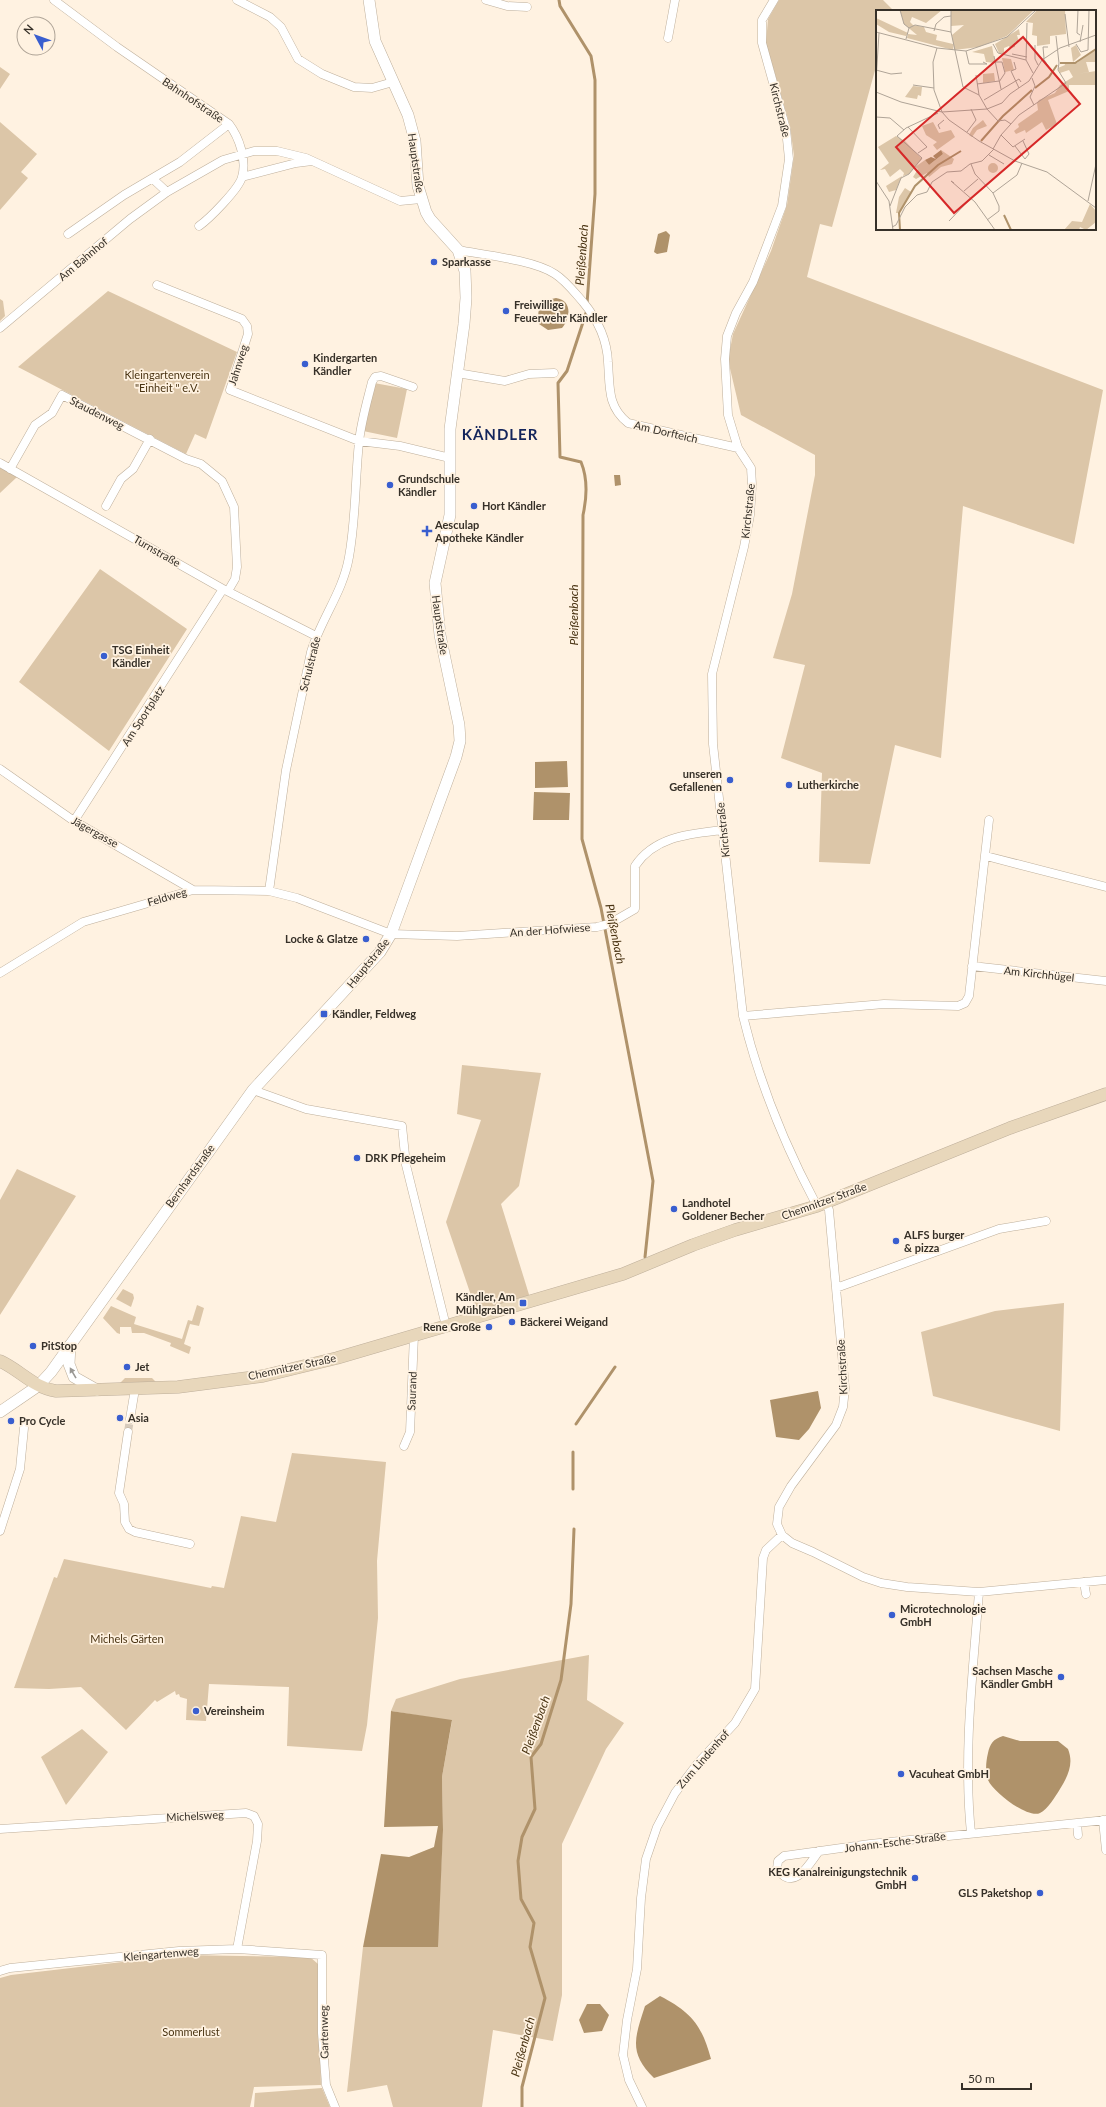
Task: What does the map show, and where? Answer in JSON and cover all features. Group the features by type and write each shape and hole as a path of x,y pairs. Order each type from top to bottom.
{"main road":[{"name":"Chemnitzer Straße","path":"38,1386 56,1391 178,1387 263,1376 337,1358 414,1334 623,1274 735,1230 821,1204 1010,1128 1106,1094"},
{"path":"0,1361 14,1368 38,1386"}],"street":[{"name":"Bahnhofstraße","path":"54,0 123,52 229,124 236,135 242,154"},
{"path":"238,0 270,17 281,27 298,59 322,74 354,87 372,88 393,82"},
{"name":"Hauptstraße","path":"253,1090 364,972 380,952 391,934 448,783 460,741 459,725 440,635 436,604 437,570 450,515 450,429 466,298 465,271 458,250 430,219 421,199 415,141 408,115 375,41 369,0"},
{"path":"486,0 507,6 527,7"},
{"path":"668,38 675,0"},
{"name":"Kirchstraße","path":"774,0 762,20 762,43 786,129 790,159 782,206 753,282 736,313 727,336 724,359 728,414 738,448 751,468 752,485 750,515 744,547 712,674 713,744 743,1016 748,1038 776,1117 794,1162 821,1204 829,1210 836,1288 844,1388 843,1408 836,1425 791,1486 779,1507 777,1524 782,1535"},
{"path":"68,234 124,195 180,162 229,124"},
{"path":"199,226 210,219 242,177 242,154 254,151 277,151 312,161 400,201 421,199"},
{"name":"Am Bahnhof","path":"0,328 130,219 167,192 223,160 242,154"},
{"path":"242,177 296,163 312,161"},
{"path":"153,179 167,192"},
{"name":"Am Dorfteich","path":"458,250 540,267 554,273 565,282 595,315 607,345 610,394 618,415 628,423 738,448"},
{"name":"Jahnweg","path":"157,285 242,319 247,326 248,334 230,390 359,440"},
{"path":"457,373 505,381 529,374 554,373"},
{"name":"Schulstraße","path":"269,891 286,770 310,652 316,636 338,594 349,558 354,518 359,440 372,382 375,377 381,376 413,387"},
{"name":"Staudenweg","path":"10,469 35,425 52,413 62,395 206,468"},
{"path":"106,506 121,479 133,469 150,439"},
{"path":"359,440 400,446 450,458"},
{"name":"Turnstraße","path":"0,463 226,590 316,636"},
{"name":"Am Sportplatz","path":"74,821 226,590 235,579 237,567 234,506 222,481 206,468"},
{"name":"Jägergasse","path":"0,769 74,821 193,890"},
{"path":"743,1016 884,1004 958,1006 965,1003 970,996 972,966 989,820"},
{"name":"An der Hofwiese","path":"391,934 457,936 597,927 609,924 635,909 635,866 644,854 670,838 723,830"},
{"path":"986,856 1106,887"},
{"name":"Feldweg","path":"0,973 83,922 193,890 269,891 297,898 391,934"},
{"name":"Am Kirchhügel","path":"972,966 1106,982"},
{"path":"253,1090 306,1109 402,1126 406,1166 446,1326"},
{"name":"Bernhardstraße","path":"38,1386 70,1344 253,1090"},
{"path":"836,1288 999,1229 1046,1221"},
{"name":"Saurand","path":"404,1446 410,1432 414,1334"},
{"path":"70,1344 69,1364 74,1377 97,1390"},
{"path":"0,1412 38,1386"},
{"path":"130,1419 135,1389"},
{"path":"0,1531 20,1469 24,1428"},
{"path":"128,1432 118,1493 124,1504 127,1525 135,1532 190,1544"},
{"path":"782,1535 792,1543 847,1570 881,1583 979,1592 1106,1580"},
{"name":"Zum Lindenhof","path":"642,2107 629,2080 623,2055 627,2020 637,1969 641,1898 646,1859 657,1827 675,1793 698,1763 735,1723 755,1689 763,1558 766,1550 782,1535"},
{"path":"1084,1582 1086,1594"},
{"path":"971,1833 968,1799 968,1710 975,1684 979,1592"},
{"name":"Michelsweg","path":"0,1829 246,1813 254,1816 258,1824 257,1841 237,1949"},
{"name":"Johann-Esche-Straße","path":"819,1851 798,1876 791,1879 782,1875 777,1869 778,1861 784,1856 855,1844 1104,1820 1106,1850"},
{"path":"1077,1823 1078,1835"},
{"name":"Kleingartenweg","path":"0,1971 10,1968 179,1951 237,1949 322,1955"},
{"name":"Gartenweg","path":"322,1955 322,2033 326,2085 335,2107"}],"green space":[{"path":"779,0 883,0 892,9 876,10 876,67 832,227 820,224 807,277 1103,390 1074,544 963,506 941,758 895,745 870,864 819,862 822,773 781,758 805,665 773,658 792,594 815,475 815,455 741,415 728,360 733,334 771,251 787,205 794,156 790,126 766,43 768,19"},
{"path":"0,67 10,74 0,89"},
{"path":"0,122 37,154 21,172 28,178 0,210"},
{"name":"Kleingartenverein \"Einheit \" e.V.","path":"108,291 237,352 206,439 195,434 186,454 18,367"},
{"path":"0,299 3,301 5,316 0,321"},
{"path":"374,383 407,389 397,438 363,431"},
{"path":"0,467 17,477 0,493"},
{"name":"TSG Einheit Kändler","path":"100,569 187,629 109,751 19,682"},
{"path":"462,1065 541,1073 519,1186 501,1204 531,1301 478,1316 446,1222 481,1120 457,1114"},
{"path":"17,1169 76,1196 0,1315 0,1200"},
{"path":"123,1289 133,1294 134,1298 131,1307 116,1299"},
{"path":"1064,1303 1060,1431 933,1396 921,1332 995,1311"},
{"path":"197,1305 204,1308 199,1326 190,1324 184,1344 191,1347 189,1354 170,1346 171,1343 144,1333 132,1333 131,1327 120,1327 120,1334 117,1333 103,1318 111,1306 136,1317 134,1324 182,1339 188,1320 192,1321"},
{"path":"125,1378 152,1378 157,1383 120,1383"},
{"name":"Michels Gärten","path":"292,1453 386,1462 377,1561 378,1618 367,1725 362,1751 287,1746 289,1687 209,1684 206,1721 186,1720 187,1699 180,1697 179,1694 176,1695 175,1691 157,1702 155,1700 126,1730 81,1687 49,1689 14,1688 54,1577 57,1578 64,1559 211,1588 212,1586 224,1588 241,1516 276,1522"},
{"path":"589,1655 587,1700 624,1723 606,1749 562,1844 562,1995 553,2041 493,2030 482,2107 393,2107 387,2085 347,2092 363,1947 437,1947 443,1830 442,1777 452,1721 391,1711 396,1699 460,1679"},
{"path":"82,1729 108,1752 66,1805 41,1757"},
{"name":"Sommerlust","path":"182,1955 310,1957 318,1964 321,2085 254,2087 250,2107 0,2107 0,1978 11,1975"},
{"path":"322,2088 330,2107 254,2107 255,2093"}],"shaded area":[{"path":"666,231 670,235 667,252 657,254 654,252 658,234"},
{"path":"556,298 565,302 568,310 567,319 562,328 548,330 539,324 539,310 543,303"},
{"path":"614,475 620,475 621,485 615,486"},
{"path":"567,761 568,787 535,788 535,762"},
{"path":"534,792 570,793 569,820 533,820"},
{"path":"818,1391 821,1408 809,1429 799,1440 776,1437 770,1400"},
{"path":"391,1711 452,1720 442,1777 443,1830 438,1947 363,1947 381,1854 409,1857 434,1847 438,1826 384,1827"},
{"path":"1003,1736 1020,1741 1058,1741 1068,1749 1070,1754 1070,1765 1068,1775 1046,1809 1040,1813 1035,1814 1028,1812 1011,1803 991,1785 988,1780 986,1766 991,1744 994,1740"},
{"path":"660,1996 680,2008 694,2021 704,2037 711,2059 654,2078 640,2061 636,2044 645,2006"},
{"path":"587,2004 600,2004 609,2015 602,2031 584,2033 579,2020"}],"waterway":[{"name":"Pleißenbach","path":"559,0 560,6 591,56 595,80 595,194 587,304"},
{"name":"Pleißenbach","path":"587,310 567,371 558,383 560,457 581,462 585,475 586,488 583,515 582,839 601,908 653,1181 645,1257"},
{"name":"Pleißenbach","path":"576,1424 615,1367"},
{"name":"Pleißenbach","path":"573,1452 573,1489"},
{"name":"Pleißenbach","path":"522,2107 522,2087 545,1998 530,1947 534,1923 521,1899 518,1861 522,1837 535,1809 531,1757 541,1744 561,1680 571,1604 574,1529"}],"tunnel":[{"path":"128,1432 130,1419"}],"place":[{"name":"Sparkasse","path":"434,262"},
{"name":"Freiwillige Feuerwehr Kändler","path":"506,311"},
{"name":"Kindergarten Kändler","path":"305,364"},
{"name":"Grundschule Kändler","path":"390,485"},
{"name":"Hort Kändler","path":"474,506"},
{"name":"Aesculap Apotheke Kändler","path":"427,531"},
{"name":"TSG Einheit Kändler","path":"104,656"},
{"name":"unseren Gefallenen","path":"730,780"},
{"name":"Lutherkirche","path":"789,785"},
{"name":"Locke & Glatze","path":"366,939"},
{"name":"Kändler, Feldweg","path":"324,1014"},
{"name":"DRK Pflegeheim","path":"357,1158"},
{"name":"Landhotel Goldener Becher","path":"674,1209"},
{"name":"ALFS burger & pizza","path":"896,1241"},
{"name":"Kändler, Am Mühlgraben","path":"523,1303"},
{"name":"Bäckerei Weigand","path":"512,1322"},
{"name":"Rene Große","path":"489,1327"},
{"name":"PitStop","path":"33,1346"},
{"name":"Jet","path":"127,1367"},
{"name":"Asia","path":"120,1418"},
{"name":"Pro Cycle","path":"11,1421"},
{"name":"Microtechnologie GmbH","path":"892,1615"},
{"name":"Sachsen Masche Kändler GmbH","path":"1061,1677"},
{"name":"Vereinsheim","path":"196,1711"},
{"name":"Vacuheat GmbH","path":"901,1774"},
{"name":"KEG Kanalreinigungstechnik GmbH","path":"915,1878"},
{"name":"GLS Paketshop","path":"1040,1893"}],"district":[{"name":"KÄNDLER","path":"500,435"}]}
